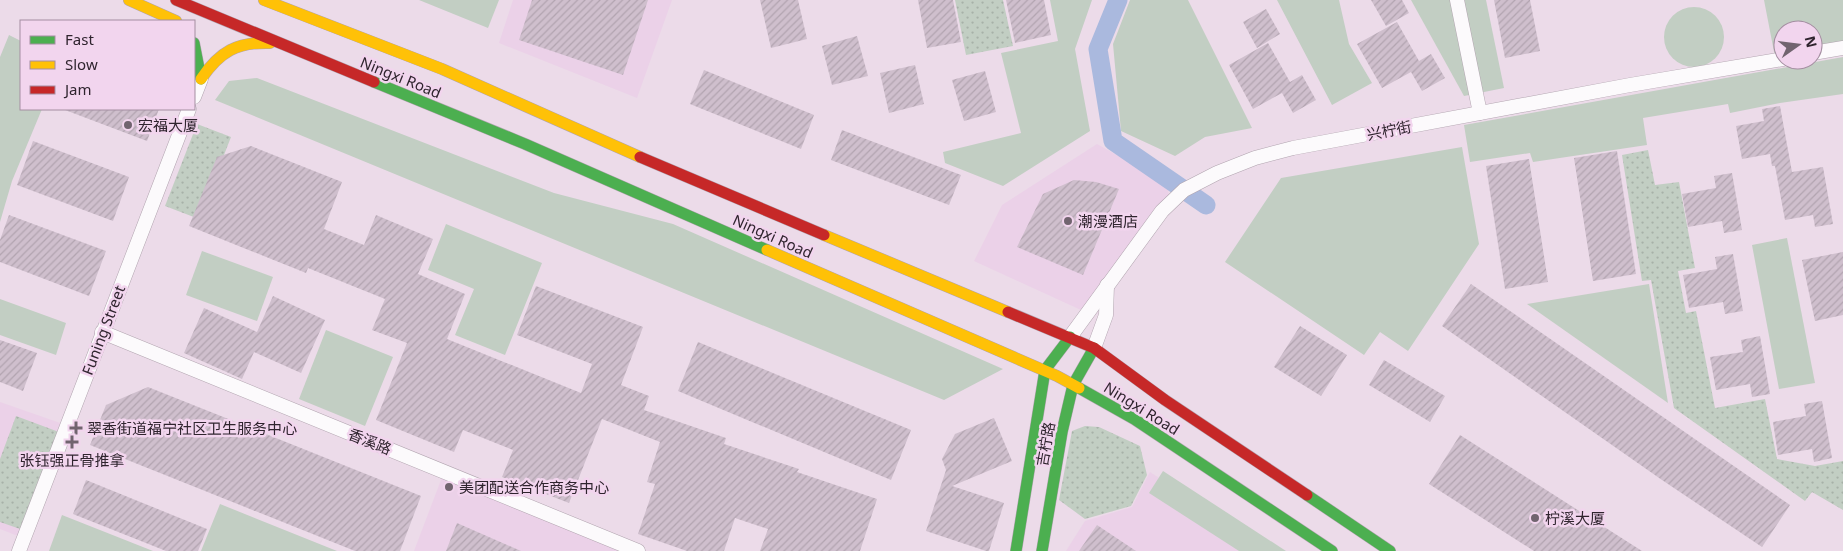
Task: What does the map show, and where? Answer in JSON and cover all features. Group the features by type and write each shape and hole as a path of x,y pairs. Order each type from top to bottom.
{"main road":[{"path":"129,0 174,20"},
{"path":"152,0 174,20"},
{"name":"Ningxi Road","path":"264,0 442,69 858,254 1094,348 1293,491 1390,551"},
{"path":"268,0 291,12"},
{"name":"Ningxi Road","path":"171,1 525,144 847,280 1045,370 1134,419 1281,512 1332,551"},
{"path":"201,79 209,66 227,50 257,42 278,43"},
{"path":"195,48 201,79"},
{"path":"1016,551 1045,370 1070,337"},
{"name":"吉柠路","path":"1042,551 1062,432 1073,385 1094,348"}],"street":[{"path":"1457,0 1480,113"},
{"path":"1823,52 1843,48"},
{"name":"兴柠街","path":"1070,337 1107,284 1172,200 1184,190 1217,173 1255,158 1293,148 1773,61"},
{"path":"195,94 201,79"},
{"name":"Funing Street","path":"19,551 189,110"},
{"path":"1094,348 1106,315 1107,284"},
{"name":"香溪路","path":"102,332 638,551"}],"shaded area":[{"path":"419,0 499,0 488,28"},
{"path":"513,0 672,0 637,98 499,43"},
{"path":"955,0 1003,0 1013,46 966,55"},
{"path":"1050,0 1092,0 1075,49 1090,131 1003,186 945,163 943,152 1021,133 1001,53 1058,41"},
{"path":"1130,0 1188,0 1252,128 1205,137 1175,156 1121,131 1113,44"},
{"path":"1277,0 1339,0 1349,44 1372,83 1332,105"},
{"path":"1411,0 1486,0 1504,88 1464,96"},
{"path":"1764,0 1843,0 1843,43 1823,47 1823,20 1773,20 1773,47"},
{"path":"1688,7 1700,7 1711,12 1719,20 1724,31 1722,49 1711,62 1700,67 1688,67 1677,62 1669,54 1664,43 1664,31 1669,20 1677,12"},
{"path":"9,35 20,40 20,110 42,110 12,181 0,222 0,57"},
{"path":"1843,57 1843,94 1780,103 1730,113 1728,104 1643,118 1647,145 1533,162 1530,153 1470,162 1464,125 1773,70 1823,70 1823,61"},
{"path":"257,78 554,193 673,224 1003,369 944,400 215,100 229,81"},
{"path":"197,124 231,137 199,219 165,206"},
{"path":"1097,144 1167,183 1169,197 1081,310 974,261 1002,205"},
{"path":"1462,147 1479,244 1408,351 1380,332 1364,355 1225,262 1281,178"},
{"path":"1648,150 1655,185 1679,182 1695,268 1678,271 1686,313 1696,311 1715,408 1765,399 1777,459 1815,466 1843,461 1843,510 1812,492 1805,501 1674,408 1651,280 1642,281 1622,155"},
{"path":"446,224 542,263 505,355 455,335 474,289 428,270"},
{"path":"1787,238 1815,383 1779,389 1752,245"},
{"path":"202,251 273,277 257,321 186,295"},
{"path":"1649,284 1668,403 1527,304"},
{"path":"0,299 66,323 56,355 0,335"},
{"path":"326,330 393,357 365,426 299,399"},
{"path":"0,402 66,425 23,538 0,529"},
{"path":"16,416 59,432 23,530 0,522 0,459"},
{"path":"1085,426 1099,427 1140,446 1147,475 1131,506 1085,519 1059,500 1072,431"},
{"path":"1163,471 1286,551 1239,551 1149,493"},
{"path":"444,472 636,551 414,551"},
{"path":"1150,472 1270,551 1066,551 1085,521 1132,507"},
{"path":"220,504 337,551 201,551"},
{"path":"62,515 153,551 49,551"}],"building":[{"path":"532,0 648,0 623,75 519,40"},
{"path":"760,0 798,0 807,39 771,48"},
{"path":"918,0 953,0 961,42 927,48"},
{"path":"1006,0 1044,0 1051,35 1015,43"},
{"path":"1371,0 1402,0 1409,13 1386,26"},
{"path":"1494,0 1530,0 1540,51 1505,58"},
{"path":"1266,9 1280,34 1257,48 1243,22"},
{"path":"1397,22 1419,61 1431,54 1445,78 1422,91 1411,72 1382,88 1357,44"},
{"path":"857,36 868,76 832,85 822,46"},
{"path":"1268,43 1290,82 1302,75 1316,100 1293,113 1282,93 1253,109 1229,65"},
{"path":"915,65 924,104 889,113 880,73"},
{"path":"704,70 814,115 801,149 690,104"},
{"path":"985,71 996,112 964,121 952,80"},
{"path":"1780,106 1792,172 1823,167 1833,224 1815,227 1813,215 1785,220 1775,166 1772,166 1770,154 1742,159 1736,126 1764,121 1762,109"},
{"name":"宏福大厦","path":"65,110 159,110 147,141"},
{"path":"842,130 961,175 949,205 831,160"},
{"path":"33,141 129,177 113,221 17,185"},
{"path":"251,146 342,182 324,229 364,245 376,215 433,239 418,274 465,294 447,339 581,393 592,364 517,335 536,286 643,327 621,385 649,396 644,410 726,438 724,444 799,469 797,472 877,499 860,551 760,551 768,529 735,518 724,551 687,551 638,534 655,484 647,482 660,442 602,419 569,503 502,477 513,450 463,430 454,452 376,420 407,343 372,330 385,299 308,268 306,273 189,226 217,157"},
{"path":"1617,151 1636,274 1593,281 1574,158"},
{"path":"1529,159 1548,282 1505,289 1486,166"},
{"path":"1732,173 1742,230 1724,233 1722,221 1688,227 1682,194 1716,188 1714,176"},
{"name":"潮漫酒店","path":"1074,180 1096,182 1119,189 1083,275 1017,247 1043,194"},
{"path":"9,215 106,251 89,296 0,262 0,240"},
{"path":"1843,252 1843,315 1815,321 1802,260"},
{"path":"1733,254 1743,311 1725,314 1723,302 1689,308 1683,275 1717,269 1715,257"},
{"path":"1471,284 1790,505 1762,547 1662,480 1442,326"},
{"path":"273,296 325,320 301,373 254,352 242,379 184,353 204,308 257,332"},
{"path":"1300,326 1347,355 1321,396 1274,367"},
{"path":"1760,336 1770,394 1752,397 1750,384 1716,390 1710,357 1743,352 1741,340"},
{"path":"0,340 37,353 23,391 0,382"},
{"path":"698,342 911,430 891,480 678,391"},
{"path":"1384,360 1445,396 1430,422 1369,385"},
{"path":"148,387 421,496 400,551 355,551 90,445 106,405"},
{"path":"1822,401 1832,458 1814,462 1812,449 1778,455 1773,422 1806,416 1804,404"},
{"path":"994,418 1012,461 952,486 1004,503 989,551 986,551 926,531 946,470 942,459 955,434"},
{"name":"柠溪大厦","path":"1460,435 1642,551 1534,551 1429,484"},
{"path":"86,480 207,529 198,551 166,551 73,514"},
{"path":"457,523 521,551 446,551"},
{"path":"1097,525 1136,551 1079,551"}],"waterway":[{"path":"1118,0 1098,49 1113,141 1206,205"}],"traffic: fast":[{"path":"195,48 201,79"},
{"path":"374,82 525,144 767,250"},
{"path":"1016,551 1045,370 1070,337"},
{"path":"1042,551 1062,432 1073,385 1094,348"},
{"path":"1079,388 1134,419 1332,551"},
{"path":"1307,495 1390,551"}],"traffic: slow":[{"path":"129,0 174,20"},
{"path":"264,0 442,69 640,157"},
{"path":"201,79 215,61 230,50 248,44 270,43"},
{"path":"824,235 1008,312"},
{"path":"767,250 1057,376 1079,388"}],"traffic: jam":[{"path":"176,0 374,82"},
{"path":"640,157 824,235"},
{"path":"1008,312 1094,348 1165,400 1307,495"}],"place":[{"name":"宏福大厦","path":"128,125"},
{"name":"潮漫酒店","path":"1068,221"},
{"name":"翠香街道福宁社区卫生服务中心","path":"76,428"},
{"name":"张钰强正骨推拿","path":"72,442"},
{"name":"美团配送合作商务中心","path":"449,487"},
{"name":"柠溪大厦","path":"1535,518"}]}
